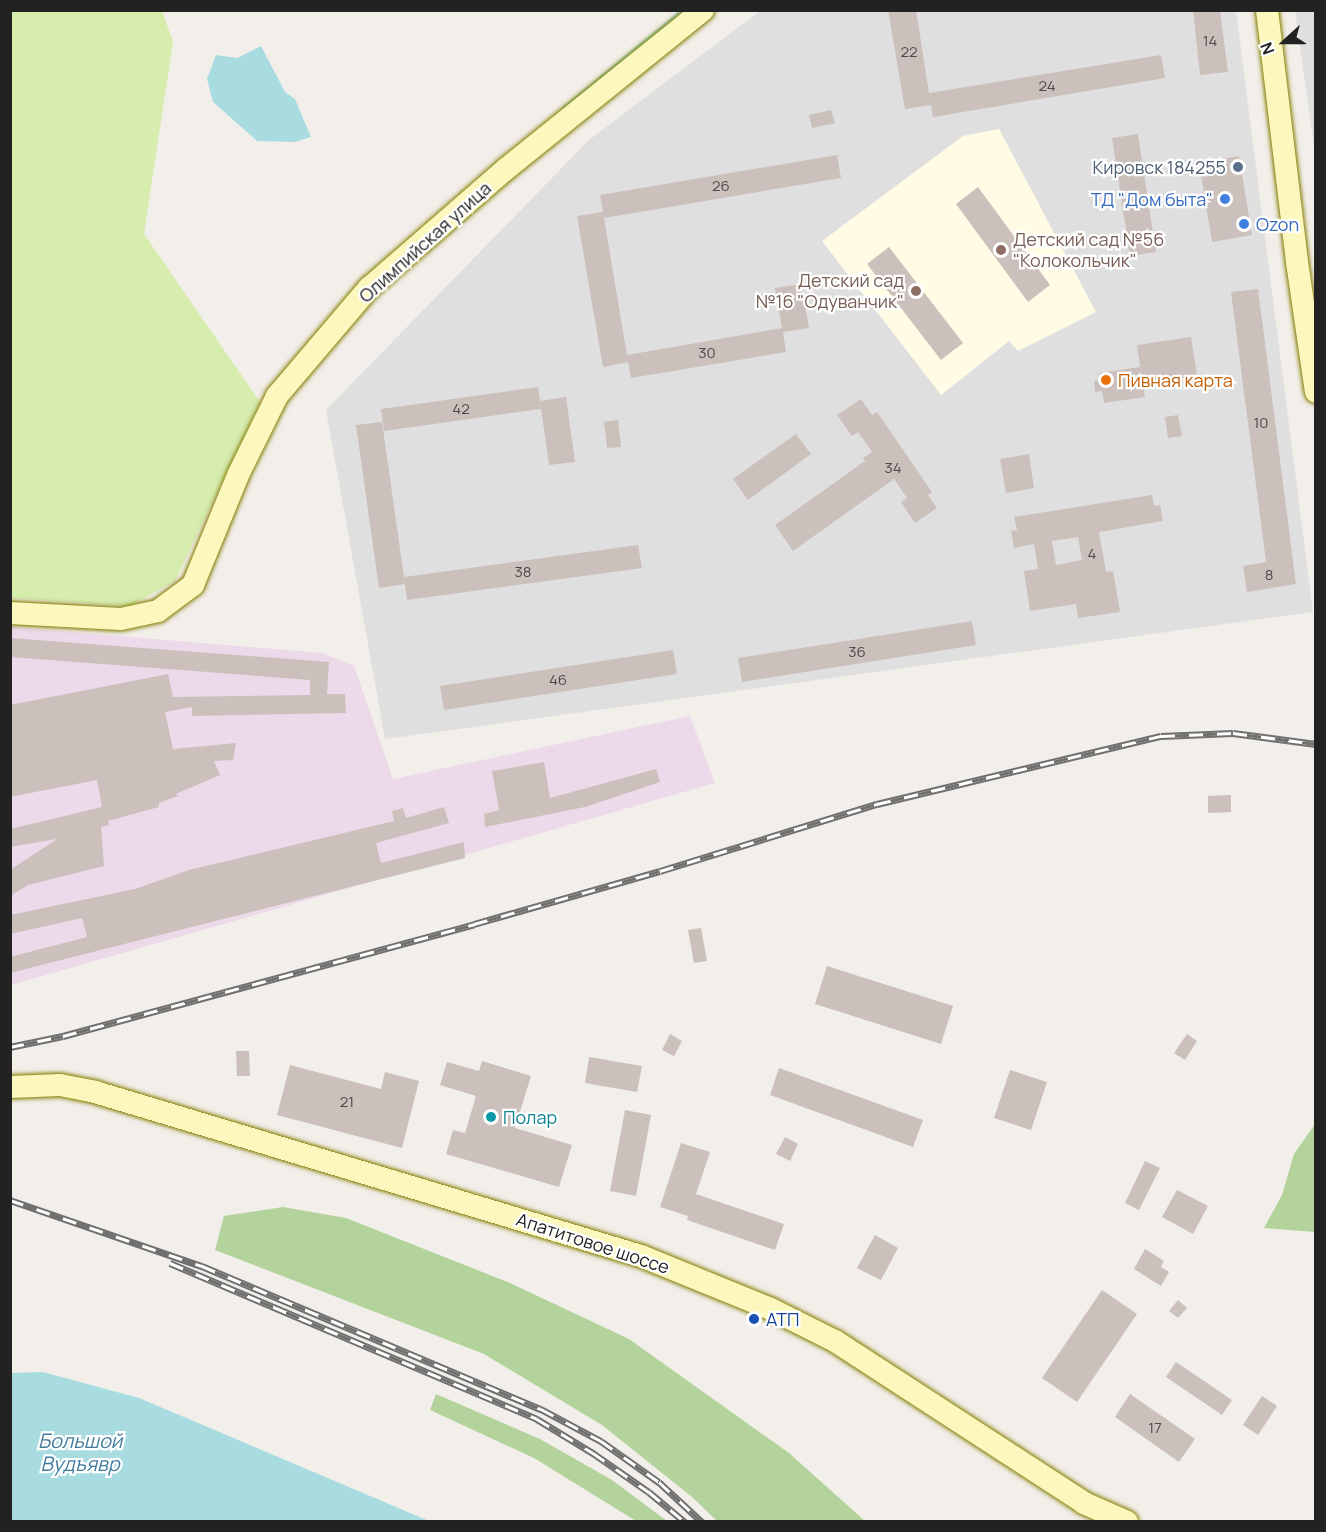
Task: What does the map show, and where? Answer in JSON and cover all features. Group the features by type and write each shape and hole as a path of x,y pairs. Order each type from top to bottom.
{"street":[{"name":"Олимпийская улица","path":"10,613 121,619 158,611 193,585 239,473 277,396 369,288 506,169 703,10"},
{"path":"1267,10 1297,262 1316,392"},
{"name":"Апатитовое шоссе","path":"10,1087 60,1085 95,1092 641,1256 771,1309 835,1341 1084,1503 1127,1521"}],"shaded area":[{"path":"760,11 1236,11 1313,612 385,739 326,410 589,140"},
{"path":"1295,11 1315,11 1315,153"},
{"path":"999,129 1096,312 1018,351 1009,341 941,395 822,241 963,136"},
{"path":"11,627 322,653 354,666 393,779 690,716 715,783 11,985"}],"green space":[{"path":"10,11 162,11 173,42 144,234 260,402 175,581 130,606 11,598"},
{"path":"1315,1124 1315,1232 1264,1228 1282,1195 1294,1154"},
{"path":"283,1207 346,1218 510,1283 629,1339 789,1453 865,1521 717,1521 692,1497 602,1425 484,1354 215,1250 224,1216"},
{"path":"436,1394 540,1439 612,1480 667,1521 636,1521 534,1458 430,1410"}],"water":[{"path":"261,46 285,92 295,99 311,137 295,142 257,141 213,102 207,79 216,55 237,58"},
{"name":"Большой Вудъявр","path":"43,1372 139,1398 429,1521 11,1521 11,1373"}],"building":[{"path":"888,10 916,10 929,93 1161,55 1165,78 933,117 931,105 905,109"},
{"path":"1193,10 1220,10 1228,72 1200,75"},
{"path":"831,110 835,123 812,128 809,115"},
{"path":"1138,134 1156,252 1130,256 1112,138"},
{"path":"837,155 841,178 604,218 600,195"},
{"name":"ТД \"Дом быта\"","path":"1239,156 1252,235 1212,242 1199,163"},
{"path":"978,187 1050,285 1028,302 956,204"},
{"path":"603,212 627,355 782,328 775,288 801,284 809,328 783,332 786,352 631,378 628,362 603,367 577,216"},
{"path":"889,247 963,343 941,360 867,264"},
{"path":"1258,289 1296,584 1247,592 1243,566 1266,562 1231,292"},
{"path":"1191,337 1197,376 1143,384 1145,397 1104,403 1102,391 1095,392 1094,381 1101,380 1099,373 1140,367 1137,345"},
{"path":"538,387 541,409 384,431 381,409"},
{"path":"566,397 575,462 549,465 540,401"},
{"path":"861,399 872,415 877,412 932,492 928,495 937,508 915,523 901,502 907,498 894,479 793,551 775,525 865,461 863,458 872,452 858,432 852,436 837,415"},
{"path":"1178,415 1182,436 1168,438 1165,417"},
{"path":"618,420 621,447 607,448 604,422"},
{"path":"382,422 405,584 379,588 356,425"},
{"path":"796,434 811,454 748,500 733,479"},
{"path":"1029,454 1034,488 1006,493 1000,459"},
{"path":"1152,495 1154,506 1160,505 1163,521 1099,532 1106,572 1113,571 1120,612 1078,618 1076,604 1030,611 1024,571 1038,569 1034,544 1014,548 1011,531 1017,530 1014,517","holes":["1078,537 1082,560 1056,565 1052,541"]},
{"path":"638,545 642,568 407,600 404,577"},
{"path":"972,621 976,645 742,682 738,658"},
{"path":"10,638 329,662 327,694 345,694 346,713 192,716 192,707 165,712 173,749 236,743 233,760 214,761 220,775 176,794 178,796 159,803 159,807 108,821 109,825 101,827 104,866 28,885 10,896 10,870 57,839 10,847 10,829 102,807 97,780 10,797 10,705 168,674 173,697 310,695 310,680 10,657"},
{"path":"673,650 677,674 444,710 440,686"},
{"path":"544,762 550,798 656,769 660,782 585,807 485,827 484,814 499,810 492,771"},
{"path":"1231,795 1231,812 1208,813 1208,796"},
{"path":"444,807 449,823 376,843 381,863 464,842 465,858 10,973 10,957 87,937 82,918 10,934 10,915 135,889 189,870 394,821 392,811 403,808 406,818"},
{"path":"701,928 707,961 694,963 688,930"},
{"path":"827,966 953,1006 941,1044 815,1004"},
{"path":"670,1034 682,1041 674,1056 662,1050"},
{"path":"1187,1034 1197,1041 1185,1060 1174,1053"},
{"path":"236,1051 249,1051 250,1076 237,1076"},
{"path":"589,1057 642,1066 637,1092 585,1083"},
{"name":"Полар","path":"482,1061 531,1076 515,1128 572,1145 559,1187 446,1154 453,1130 465,1133 476,1096 440,1085 447,1062 479,1071"},
{"path":"290,1065 381,1089 385,1072 419,1081 402,1148 277,1115"},
{"path":"779,1068 923,1120 913,1147 770,1095"},
{"path":"1010,1070 1047,1082 1031,1130 994,1118"},
{"path":"625,1110 651,1115 636,1196 610,1191"},
{"path":"785,1137 798,1144 790,1161 776,1154"},
{"path":"681,1143 710,1152 696,1194 784,1224 775,1250 687,1220 688,1216 660,1207"},
{"path":"1145,1161 1160,1168 1139,1210 1125,1203"},
{"path":"1177,1190 1208,1206 1193,1234 1162,1217"},
{"path":"875,1235 898,1248 881,1280 857,1268"},
{"path":"1145,1249 1164,1261 1161,1267 1169,1272 1161,1286 1134,1269"},
{"path":"1102,1290 1137,1314 1077,1402 1042,1378"},
{"path":"1178,1300 1187,1308 1178,1318 1169,1311"},
{"path":"1176,1362 1232,1400 1222,1415 1166,1377"},
{"path":"1130,1394 1195,1439 1179,1462 1115,1417"},
{"path":"1262,1396 1277,1406 1258,1435 1243,1425"}],"waterway":[{"path":"564,108 682,11"}],"railway":[{"path":"10,1047 63,1036 474,924 660,871 877,804 1161,736 1233,733 1316,744"},
{"path":"10,1200 202,1266 541,1409 601,1441 659,1482 702,1522"},
{"path":"170,1263 537,1419 593,1453 649,1492 685,1522"}],"place":[{"name":"Кировск 184255","path":"1238,167"},
{"name":"ТД \"Дом быта\"","path":"1225,199"},
{"name":"Ozon","path":"1244,224"},
{"name":"Детский сад №56 \"Колокольчик\"","path":"1001,250"},
{"name":"Детский сад №16 \"Одуванчик\"","path":"916,291"},
{"name":"Пивная карта","path":"1106,380"},
{"name":"Полар","path":"491,1117"},
{"name":"АТП","path":"754,1319"}]}
